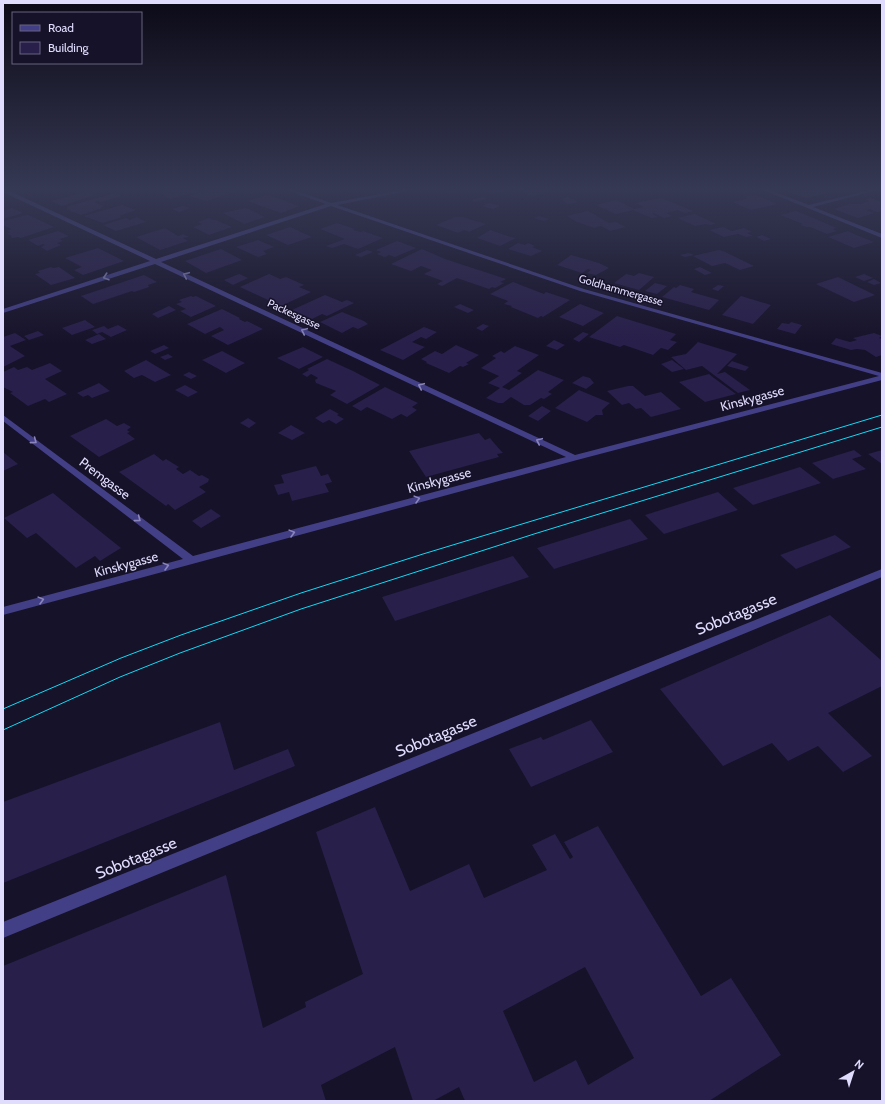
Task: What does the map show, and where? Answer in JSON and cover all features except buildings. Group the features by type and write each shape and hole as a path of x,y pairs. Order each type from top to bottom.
{"street":[{"name":"Packesgasse","path":"114,242 574,458"},
{"path":"3,311 216,242"},
{"name":"Goldhammergasse","path":"441,242 582,290 882,376"},
{"name":"Kinskygasse","path":"3,611 882,376"},
{"name":"Premgasse","path":"3,417 191,560"},
{"name":"Sobotagasse","path":"3,930 882,573"}],"tram line":[{"path":"3,709 121,658 181,635 301,593 423,554 882,415"},
{"path":"3,730 120,677 180,653 301,609 534,534 882,427"}]}
